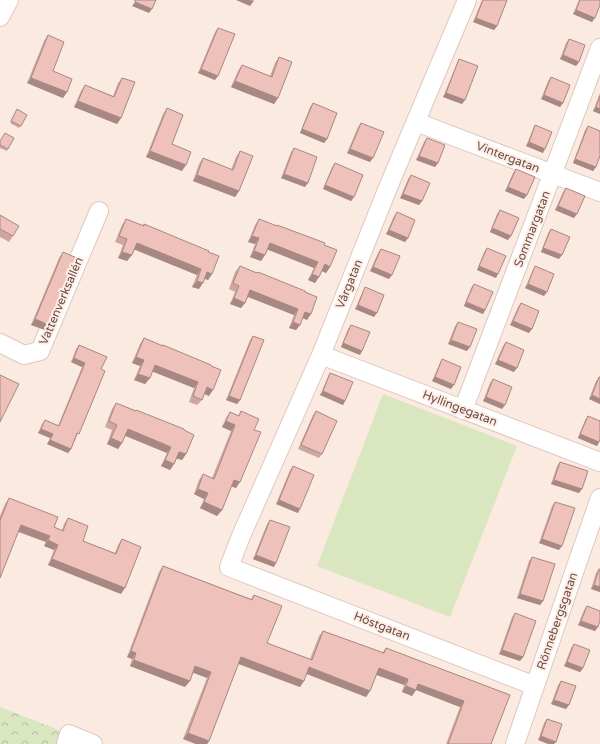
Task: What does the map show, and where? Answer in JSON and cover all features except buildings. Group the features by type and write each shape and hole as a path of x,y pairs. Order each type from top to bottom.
{"street":[{"path":"0,17 9,0"},
{"name":"Vårgatan","path":"229,567 241,536 321,355 389,185 467,0"},
{"name":"Sommargatan","path":"463,410 600,48"},
{"name":"Vintergatan","path":"416,122 600,192"},
{"name":"Vattenverksallén","path":"0,343 24,355 40,351 99,211"},
{"name":"Hyllingegatan","path":"321,355 600,462"},
{"name":"Rönnebergsgatan","path":"515,744 600,498"},
{"name":"Höstgatan","path":"229,567 535,686"},
{"path":"67,739 93,744"}],"green space":[{"path":"383,394 517,446 450,617 317,566"},
{"path":"0,707 69,734 66,744 0,744"}]}
